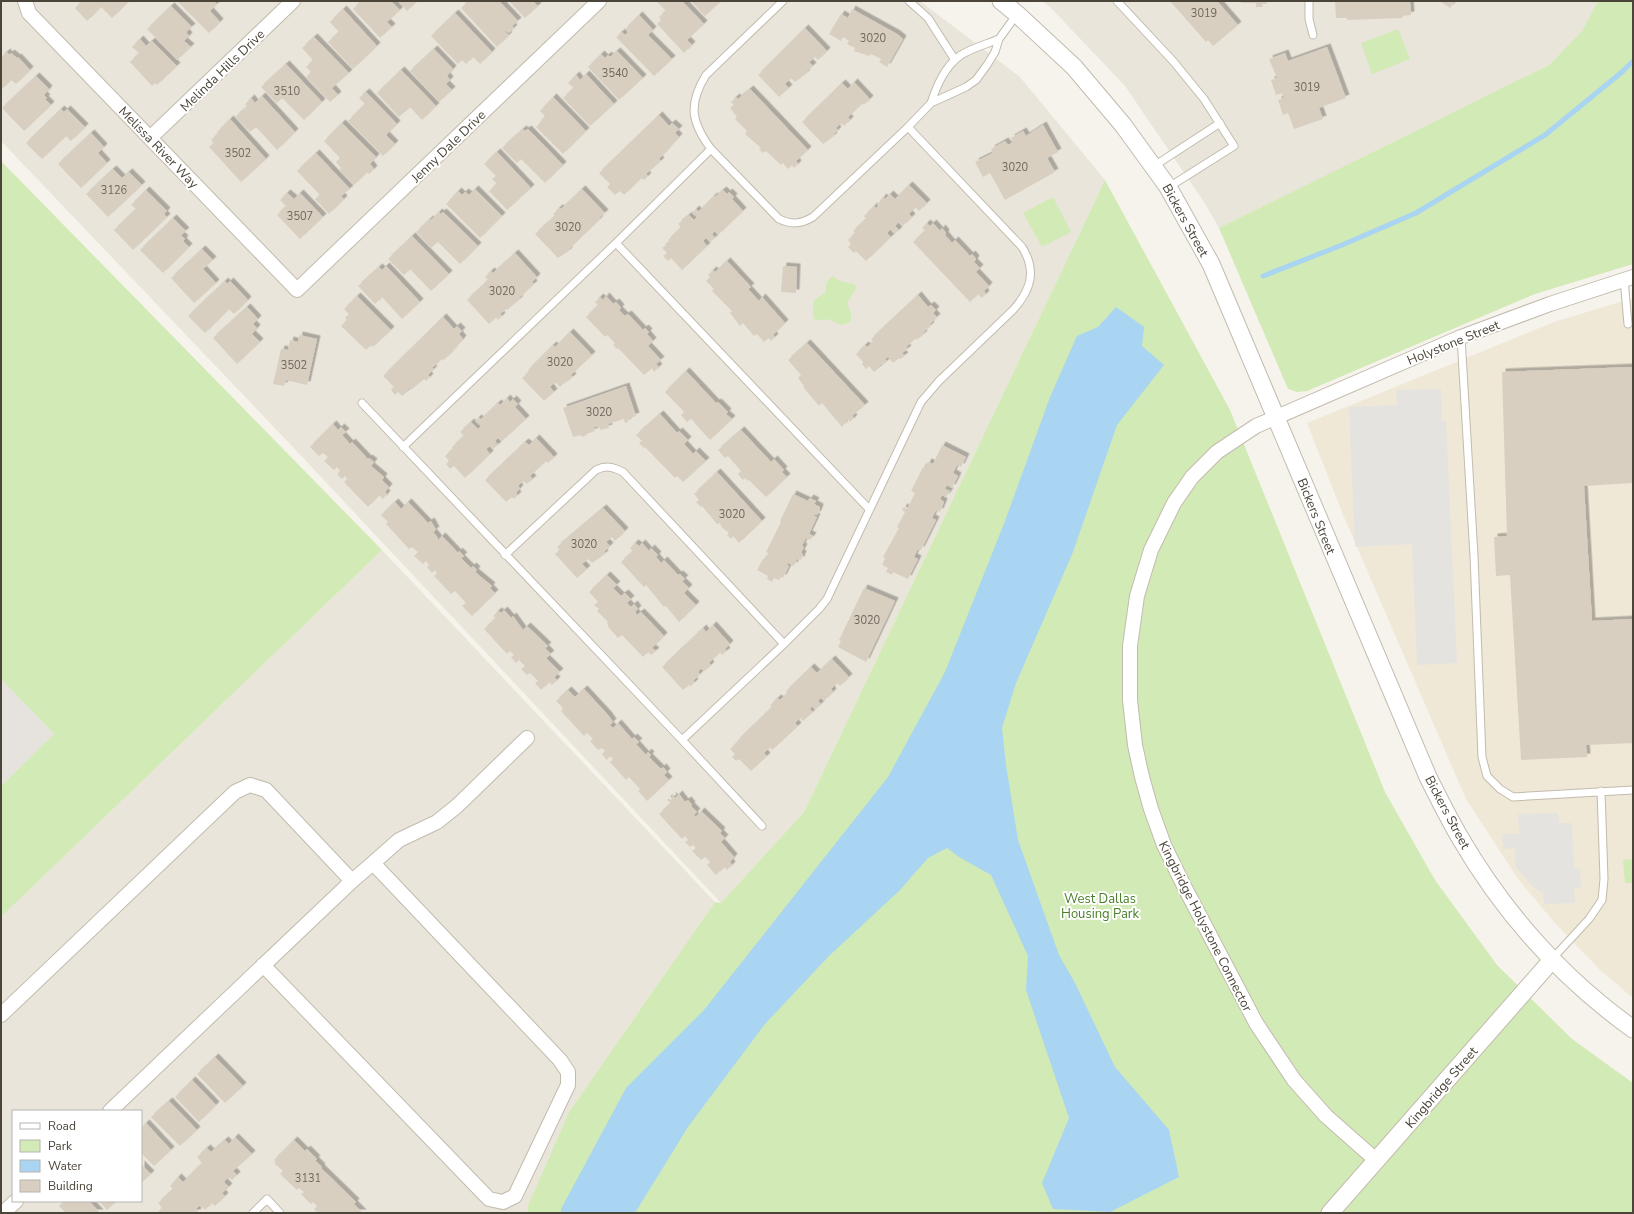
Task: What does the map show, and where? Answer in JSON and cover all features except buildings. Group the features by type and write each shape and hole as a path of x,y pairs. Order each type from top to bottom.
{"street":[{"name":"Melissa River Way","path":"25,1 29,13 297,290"},
{"name":"Melinda Hills Drive","path":"150,138 293,1"},
{"name":"Jenny Dale Drive","path":"297,290 599,1"},
{"name":"Bickers Street","path":"1001,1 1074,67 1123,125 1168,187 1211,264 1323,532 1428,777 1459,836 1488,882 1521,926 1552,960 1614,1016 1633,1029"},
{"name":"Holystone Street","path":"1276,417 1461,337 1550,304 1629,278"},
{"name":"Kingbridge Holystone Connector","path":"1276,417 1256,426 1222,449 1192,478 1174,503 1153,544 1138,596 1130,646 1130,700 1135,744 1142,778 1164,845 1256,1023 1294,1080 1326,1116 1377,1161"},
{"path":"111,1110 352,881 399,840 437,822 457,806 527,738"},
{"path":"1,1015 235,792 250,785 266,790 352,881"},
{"path":"263,965 489,1199 503,1202 515,1196 568,1085 568,1072 555,1055 373,863"},
{"name":"Kingbridge Street","path":"1330,1213 1552,960"},
{"path":"3,1213 15,1202"}],"lane":[{"path":"783,1 706,75 698,88 694,104 696,123 700,134 711,149 779,219 786,222 799,224 813,217 908,127 931,102 941,80 955,60 970,51 999,39"},
{"path":"909,1 928,18 955,60"},
{"path":"1117,1 1173,61 1204,99 1234,146 1168,187"},
{"path":"1309,1 1309,19 1313,35"},
{"path":"931,102 966,87 976,80 987,65 999,39 1017,14"},
{"path":"1154,166 1220,123"},
{"path":"682,740 819,609 826,599 921,402 939,381 1018,304 1024,297 1030,281 1027,255 1022,247 908,127"},
{"path":"403,447 616,243 711,149"},
{"path":"616,243 869,508"},
{"path":"1628,324 1629,278"},
{"path":"1461,337 1474,564 1482,757 1487,776 1500,789 1514,797 1633,790"},
{"path":"362,403 762,826"},
{"path":"505,555 596,470 607,467 615,468 622,472 784,644"},
{"path":"1552,960 1590,919 1602,900 1604,879 1601,791"},
{"path":"253,1213 267,1199 280,1213"}],"shaded area":[{"path":"1,1 920,1 1020,77 1105,180 804,812 721,903 290,444 1,141"},
{"path":"1042,1 1598,1 1582,31 1549,65 1219,228 1206,205 1125,86 1051,8"},
{"path":"1633,298 1633,998 1601,971 1554,922 1518,879 1466,799 1344,517 1307,423 1554,322"},
{"path":"1441,389 1442,421 1446,421 1457,663 1417,665 1412,544 1355,547 1349,407 1397,405 1396,390"},
{"path":"382,550 715,902 569,1112 528,1205 527,1213 1,1213 1,917"},
{"path":"1,679 54,734 1,786"},
{"path":"1558,813 1559,823 1572,823 1574,868 1580,868 1581,888 1574,889 1575,903 1544,904 1543,893 1533,887 1515,866 1515,848 1503,849 1502,834 1519,834 1518,814"}],"green space":[{"path":"1598,1 1633,1 1633,264 1535,294 1307,391 1297,392 1288,389 1219,228 1549,65 1582,31"},
{"path":"1398,29 1410,59 1372,74 1361,43"},
{"path":"1,161 382,550 1,917 1,786 54,734 1,679"},
{"name":"West Dallas Housing Park","path":"1105,180 1230,410 1385,792 1435,880 1497,965 1572,1039 1633,1083 1633,1213 527,1213 528,1205 569,1112 715,902 721,903 804,812"},
{"path":"1053,197 1071,232 1042,247 1023,213"},
{"path":"832,276 840,281 854,284 856,288 847,303 851,314 851,320 843,325 830,320 814,319 814,300 826,292 826,283"},
{"path":"1633,859 1633,917 1632,883 1625,883 1623,860"}],"water":[{"path":"1116,307 1144,327 1142,346 1164,365 1117,425 1073,552 1016,683 1002,728 1006,765 1018,840 1059,955 1075,983 1115,1067 1169,1130 1179,1177 1110,1212 1053,1209 1042,1183 1069,1118 1026,990 1028,956 991,875 959,857 947,848 928,858 899,891 829,956 765,1024 688,1127 635,1213 561,1213 561,1209 626,1088 704,1010 888,777 945,672 1005,521 1050,397 1077,336 1098,327"}],"waterway":[{"path":"1263,276 1342,245 1416,213 1545,135 1622,72 1633,61"}]}
